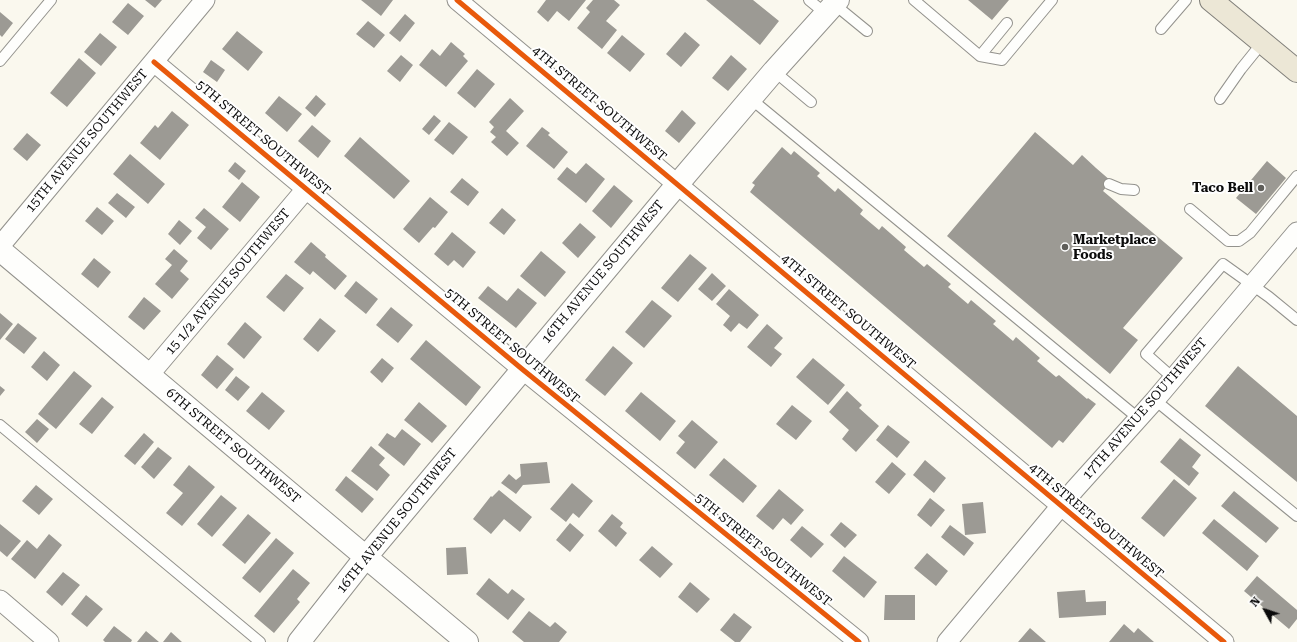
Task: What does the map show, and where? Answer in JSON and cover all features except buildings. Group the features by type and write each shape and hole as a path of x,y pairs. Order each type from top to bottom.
{"main road":[{"path":"1211,0 1297,72"}],"street":[{"name":"15TH AVENUE SOUTHWEST","path":"0,246 205,0"},
{"name":"4TH STREET SOUTHWEST","path":"457,0 1224,642"},
{"name":"16TH AVENUE SOUTHWEST","path":"299,642 365,558 522,369 677,184 751,99 826,4"},
{"name":"5TH STREET SOUTHWEST","path":"154,62 522,369 859,642"},
{"name":"15 1/2 AVENUE SOUTHWEST","path":"149,375 306,189"},
{"name":"17TH AVENUE SOUTHWEST","path":"947,642 1060,506 1155,400 1297,232"},
{"name":"6TH STREET SOUTHWEST","path":"0,250 365,558 467,642"},
{"path":"0,600 49,642"}],"lane":[{"path":"0,61 51,0"},
{"path":"914,0 980,56 1002,60 1052,0"},
{"path":"1161,29 1186,0"},
{"path":"826,4 867,30"},
{"path":"980,56 1008,23"},
{"path":"1220,99 1262,43"},
{"path":"774,71 811,102"},
{"path":"751,99 1138,418"},
{"path":"1190,210 1228,241 1239,242 1250,232 1297,176"},
{"path":"1109,184 1122,189 1134,190"},
{"path":"1173,378 1146,354 1223,264 1297,320"},
{"path":"1155,400 1297,516"},
{"path":"0,426 260,642"}],"cycle path":[{"path":"457,0 1224,642"},
{"path":"154,62 522,369 859,642"}],"place":[{"name":"Taco Bell","path":"1261,188"},
{"name":"Marketplace Foods","path":"1065,247"}]}
